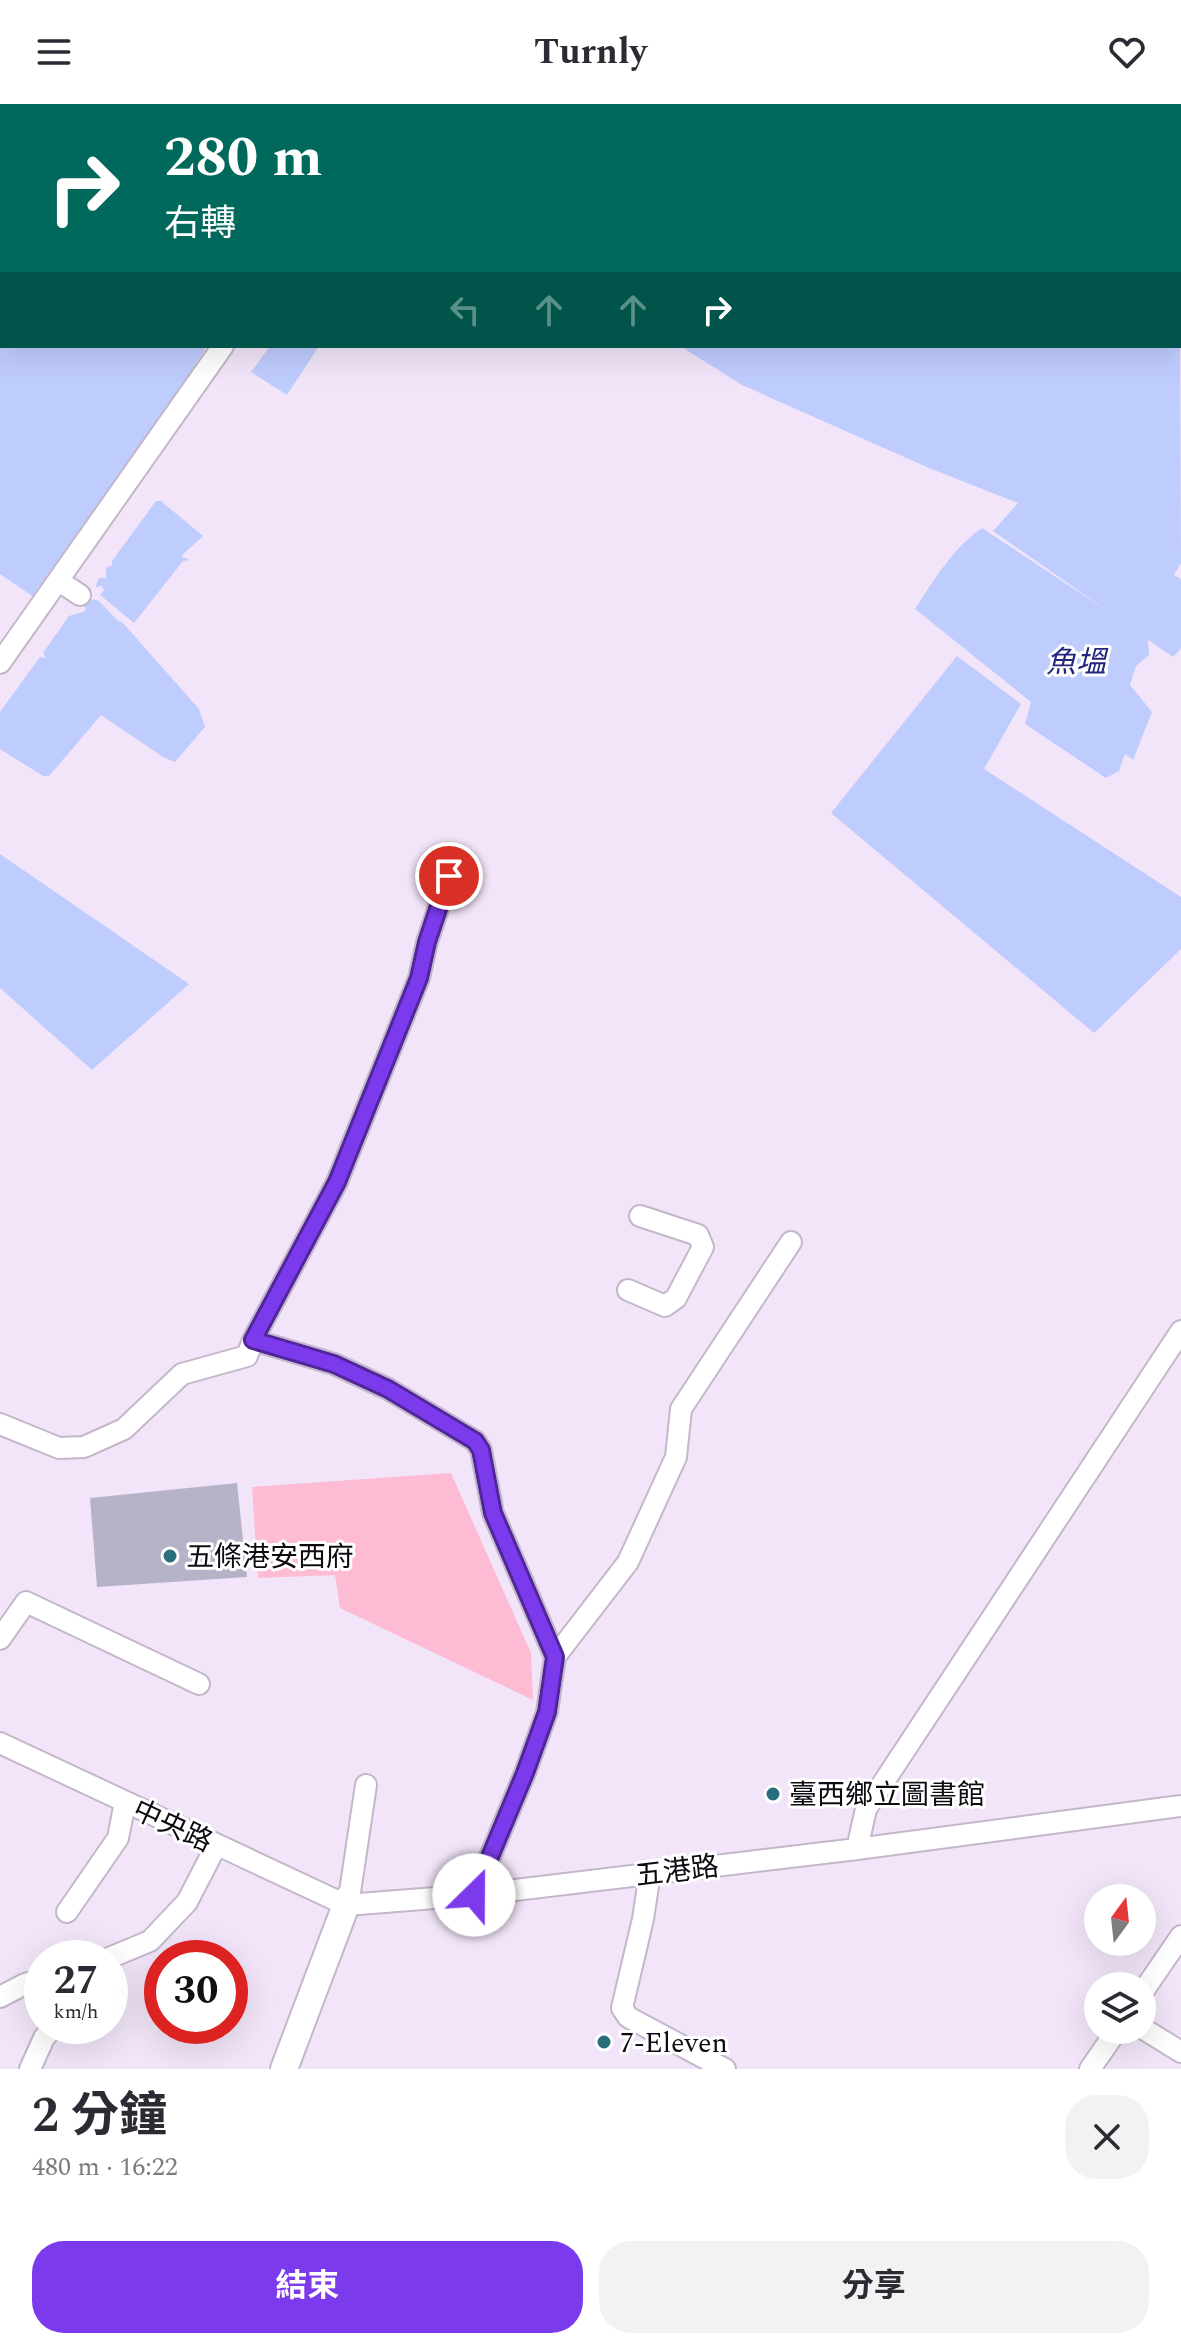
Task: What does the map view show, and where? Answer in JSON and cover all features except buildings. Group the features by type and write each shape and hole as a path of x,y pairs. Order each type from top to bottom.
{"main road":[{"path":"284,2069 343,1904"}],"street":[{"path":"0,663 222,348"},
{"path":"59,581 80,595"},
{"path":"0,1424 59,1448 84,1447 124,1429 182,1374 247,1356 337,1182 419,978 427,942 449,876"},
{"path":"628,1290 665,1306 676,1298 703,1247 698,1235 640,1216"},
{"path":"474,1895 547,1712 555,1657 628,1562 676,1457 681,1409 791,1242"},
{"path":"857,1849 866,1809 1181,1331"},
{"path":"253,1340 334,1364 388,1389 475,1441 481,1450 493,1513 555,1657"},
{"path":"0,1639 26,1602 199,1684"},
{"name":"中央路","path":"0,1743 343,1904"},
{"path":"343,1904 350,1892 366,1785"},
{"path":"67,1912 118,1838 125,1802"},
{"name":"五港路","path":"343,1904 474,1895 1181,1806"},
{"path":"128,1950 150,1941 187,1902 216,1846"},
{"path":"650,1873 643,1919 622,2008 628,2017 725,2069"},
{"path":"1156,1973 1181,1936"},
{"path":"0,1997 24,1985"},
{"path":"1156,2037 1181,2052"},
{"path":"30,2069 41,2044"},
{"path":"1090,2069 1107,2044"}],"shaded area":[{"path":"451,1473 531,1653 533,1700 340,1608 335,1575 258,1578 252,1487"}],"water":[{"path":"0,348 206,348 194,366 197,369 177,393 179,398 174,396 157,423 50,608 0,574"},
{"path":"269,348 318,348 287,395 251,372"},
{"name":"魚塭","path":"683,348 1180,348 1181,563 1174,575 1181,579 1181,648 1173,657 1148,640 1149,655 1136,666 1130,685 1152,712 1133,760 1125,754 1119,771 1106,778 1025,724 1031,702 915,609 953,555 982,528 1109,612 993,531 1018,503 929,468 742,385"},
{"path":"156,501 161,501 203,536 181,556 189,560 183,561 134,623 100,595 104,590 96,585 99,578 106,578 106,568 112,565"},
{"path":"93,599 122,622 199,709 205,727 175,762 101,715 49,776 43,776 0,749 0,712 40,657 46,658 43,653 69,616 83,612 86,609 84,605"},
{"path":"957,656 1021,704 984,769 1181,897 1181,949 1094,1033 831,813"},
{"path":"0,854 189,984 92,1070 0,988"}],"place":[{"name":"五條港安西府","path":"170,1556"},
{"name":"臺西鄉立圖書館","path":"773,1794"},
{"name":"7-Eleven","path":"604,2042"}],"route":[{"path":"449,876 427,942 419,978 337,1182 253,1340 334,1364 388,1389 475,1441 481,1450 493,1513 555,1657 547,1712 474,1895"}]}
